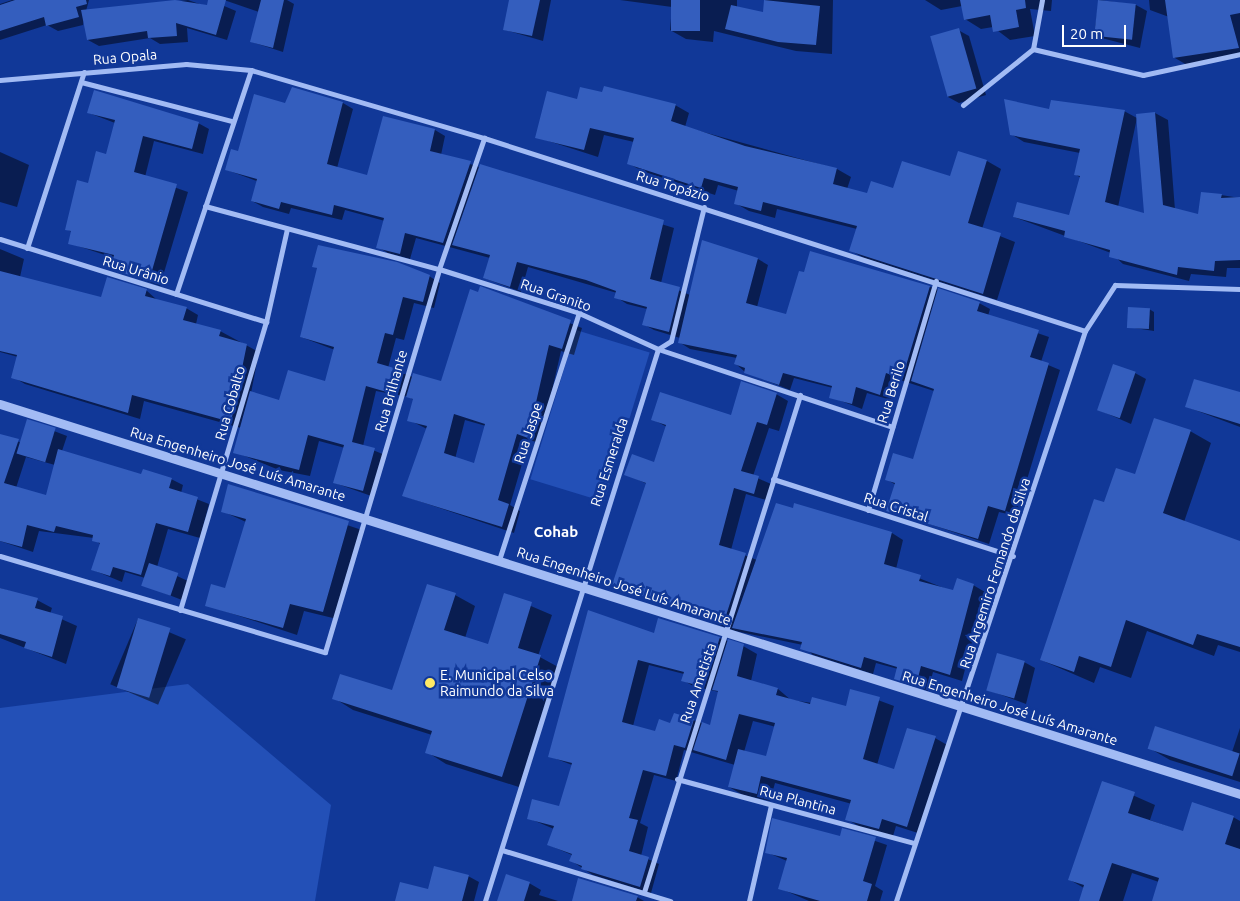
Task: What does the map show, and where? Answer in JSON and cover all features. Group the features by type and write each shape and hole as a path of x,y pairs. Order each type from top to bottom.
{"street":[{"path":"963,105 1033,49 1042,0"},
{"path":"1033,49 1143,75 1240,54"},
{"name":"Rua Opala","path":"0,80 186,64 251,70"},
{"path":"176,294 232,121 251,70"},
{"name":"Rua Topázio","path":"251,70 484,138 1085,330"},
{"path":"27,248 84,72"},
{"path":"81,82 232,121"},
{"name":"Rua Brilhante","path":"180,610 325,652 439,269 484,138"},
{"name":"Rua Granito","path":"205,206 439,269 579,313 658,349 892,427"},
{"name":"Rua Esmeralda","path":"484,901 502,850 581,586 658,349 671,342 704,208"},
{"name":"Rua Cobalto","path":"180,610 266,322 287,229"},
{"name":"Rua Urânio","path":"0,239 266,322"},
{"name":"Rua Berilo","path":"868,510 936,281"},
{"name":"Rua Argemiro Fernando da Silva","path":"896,901 914,843 1013,556 1085,330 1115,285 1240,289"},
{"name":"Rua Jaspe","path":"498,560 579,313"},
{"name":"Rua Ametista","path":"644,892 677,779 728,633 773,479 800,395"},
{"name":"Rua Engenheiro José Luís Amarante","path":"0,404 221,474 366,517 962,708 1240,794"},
{"name":"Rua Cristal","path":"773,479 1013,556"},
{"path":"0,556 180,610"},
{"name":"Rua Plantina","path":"677,779 914,843"},
{"path":"749,901 771,805"},
{"path":"502,850 670,901"}],"shaded area":[{"path":"576,330 650,353 604,502 530,479"},
{"path":"188,684 331,805 315,901 0,901 0,708"}],"building":[{"path":"15,0 86,0 87,4 76,7 79,17 46,26 44,17 0,31 0,5"},
{"path":"175,0 207,5 208,0 226,0 216,35 176,23 177,36 148,38 147,31 87,40 81,10"},
{"path":"261,0 284,0 273,48 250,42"},
{"path":"509,0 540,0 532,36 503,30"},
{"path":"671,0 700,0 700,31 671,31"},
{"path":"764,0 820,6 816,45 778,42 725,29 731,5 763,12"},
{"path":"960,0 1025,0 1026,8 1016,10 1019,27 993,32 990,15 964,20"},
{"path":"1098,0 1136,4 1132,40 1094,36"},
{"path":"1165,0 1240,0 1240,13 1230,15 1239,48 1173,58"},
{"path":"959,28 976,89 948,97 930,36"},
{"path":"604,86 676,104 671,121 745,146 837,168 833,184 867,193 871,181 893,188 902,161 950,176 958,151 987,160 968,223 1001,233 983,294 849,251 857,226 763,202 761,211 734,204 738,187 704,178 701,188 627,164 634,138 590,128 584,150 535,138 547,91 577,99 580,87 602,92"},
{"path":"292,87 343,102 327,164 367,175 383,116 435,129 430,151 471,161 443,243 405,233 400,254 376,248 384,218 334,205 332,215 281,202 279,209 251,201 257,179 225,170 231,149 238,151 254,94 285,103"},
{"path":"94,90 199,122 192,149 143,136 134,172 177,184 149,281 110,269 114,255 68,244 71,231 65,230 77,180 88,183 96,151 106,154 115,120 87,113"},
{"path":"1004,99 1049,109 1051,100 1125,110 1105,202 1144,213 1136,114 1155,112 1163,205 1198,214 1201,192 1222,194 1221,198 1240,197 1240,260 1215,261 1214,271 1178,267 1177,275 1109,257 1110,250 1064,237 1065,231 1013,217 1017,202 1069,215 1080,176 1074,175 1080,149 1010,135"},
{"path":"480,164 664,220 650,279 680,287 669,332 642,325 647,307 614,298 616,291 586,280 517,262 510,287 483,278 490,255 452,245"},
{"path":"702,240 758,258 746,303 786,314 799,271 804,272 810,251 930,286 902,379 886,373 880,395 856,387 852,404 829,398 832,386 783,373 779,385 744,373 745,368 734,364 737,355 678,343"},
{"path":"318,245 397,262 430,275 423,302 403,297 393,335 385,333 377,363 404,371 397,395 366,386 352,442 375,448 363,491 333,483 344,445 308,435 299,470 233,453 250,391 279,400 288,370 325,381 334,347 300,337 317,268 312,267"},
{"path":"0,271 101,297 107,277 147,289 145,296 187,307 183,320 221,330 219,336 247,344 231,422 132,395 128,413 11,378 17,355 0,351"},
{"path":"480,286 571,320 562,349 549,345 528,438 517,434 498,500 509,504 502,527 402,496 427,426 407,421 413,399 406,397 413,373 441,381 470,289 478,292","holes":["454,414 485,424 474,463 444,453"]},
{"path":"938,288 980,302 977,311 1039,330 1030,357 1049,363 1005,511 988,506 978,539 886,511 895,483 885,480 893,453 913,459 934,389 911,381"},
{"path":"1128,307 1150,308 1149,329 1127,328"},
{"path":"1113,364 1136,372 1120,418 1097,410"},
{"path":"1194,379 1240,392 1240,424 1185,407"},
{"path":"741,381 777,393 767,425 757,422 741,471 759,476 754,494 734,488 719,545 746,553 723,625 612,585 646,483 624,475 632,454 654,462 666,425 651,420 660,392 731,415"},
{"path":"1154,418 1191,430 1163,513 1240,541 1240,647 1197,634 1193,645 1126,620 1111,667 1079,656 1074,672 1040,660 1094,499 1104,502 1116,468 1135,474"},
{"path":"27,419 56,428 45,462 16,453"},
{"path":"0,434 19,439 4,483 46,495 58,449 141,474 143,469 172,478 169,488 198,497 188,532 156,523 141,575 113,567 110,576 91,570 100,543 92,541 93,535 56,526 54,532 27,525 22,547 0,541"},
{"path":"228,484 349,521 323,612 290,604 283,628 205,606 211,584 225,588 246,519 221,512"},
{"path":"776,503 793,508 794,503 892,532 884,564 921,575 919,581 953,590 957,578 974,584 950,675 921,666 916,686 894,679 897,667 864,657 861,668 800,649 802,642 732,628"},
{"path":"149,563 178,573 170,596 141,586"},
{"path":"427,584 456,593 444,630 488,644 504,593 532,602 518,648 541,655 502,777 425,753 432,731 332,699 340,674 392,690"},
{"path":"0,588 38,598 35,608 63,616 52,657 24,648 26,642 0,634"},
{"path":"588,610 654,633 658,618 720,637 704,687 681,681 684,672 638,660 622,722 655,731 659,719 670,723 674,713 694,719 685,748 674,745 666,776 643,770 629,818 638,820 629,851 649,857 640,887 581,869 582,866 569,861 572,854 547,845 554,826 527,819 532,799 559,806 572,763 548,757"},
{"path":"138,618 171,628 149,698 117,688"},
{"path":"728,639 744,644 737,676 778,688 776,695 810,704 812,697 846,706 850,689 880,697 863,759 894,769 907,728 936,736 907,827 882,819 879,829 845,820 851,800 761,776 757,794 728,787 738,749 766,756 775,723 739,714 726,760 693,750 702,722 710,725 718,691 712,690"},
{"path":"997,653 1025,661 1014,698 986,690"},
{"path":"1155,726 1240,754 1232,776 1148,749"},
{"path":"1102,781 1135,792 1128,813 1183,831 1192,802 1234,816 1225,844 1240,849 1240,901 1152,901 1159,878 1112,863 1099,901 1079,901 1084,885 1068,880"},
{"path":"772,818 840,836 842,828 876,837 863,881 872,884 867,901 820,901 778,889 787,858 765,853"},
{"path":"434,866 469,875 462,901 395,901 400,882 428,889"},
{"path":"506,874 530,882 524,901 497,901"},
{"path":"578,878 638,896 636,901 572,901"}],"place":[{"name":"E. Municipal Celso Raimundo da Silva","path":"430,683"}],"district":[{"name":"Cohab","path":"556,532"}]}
